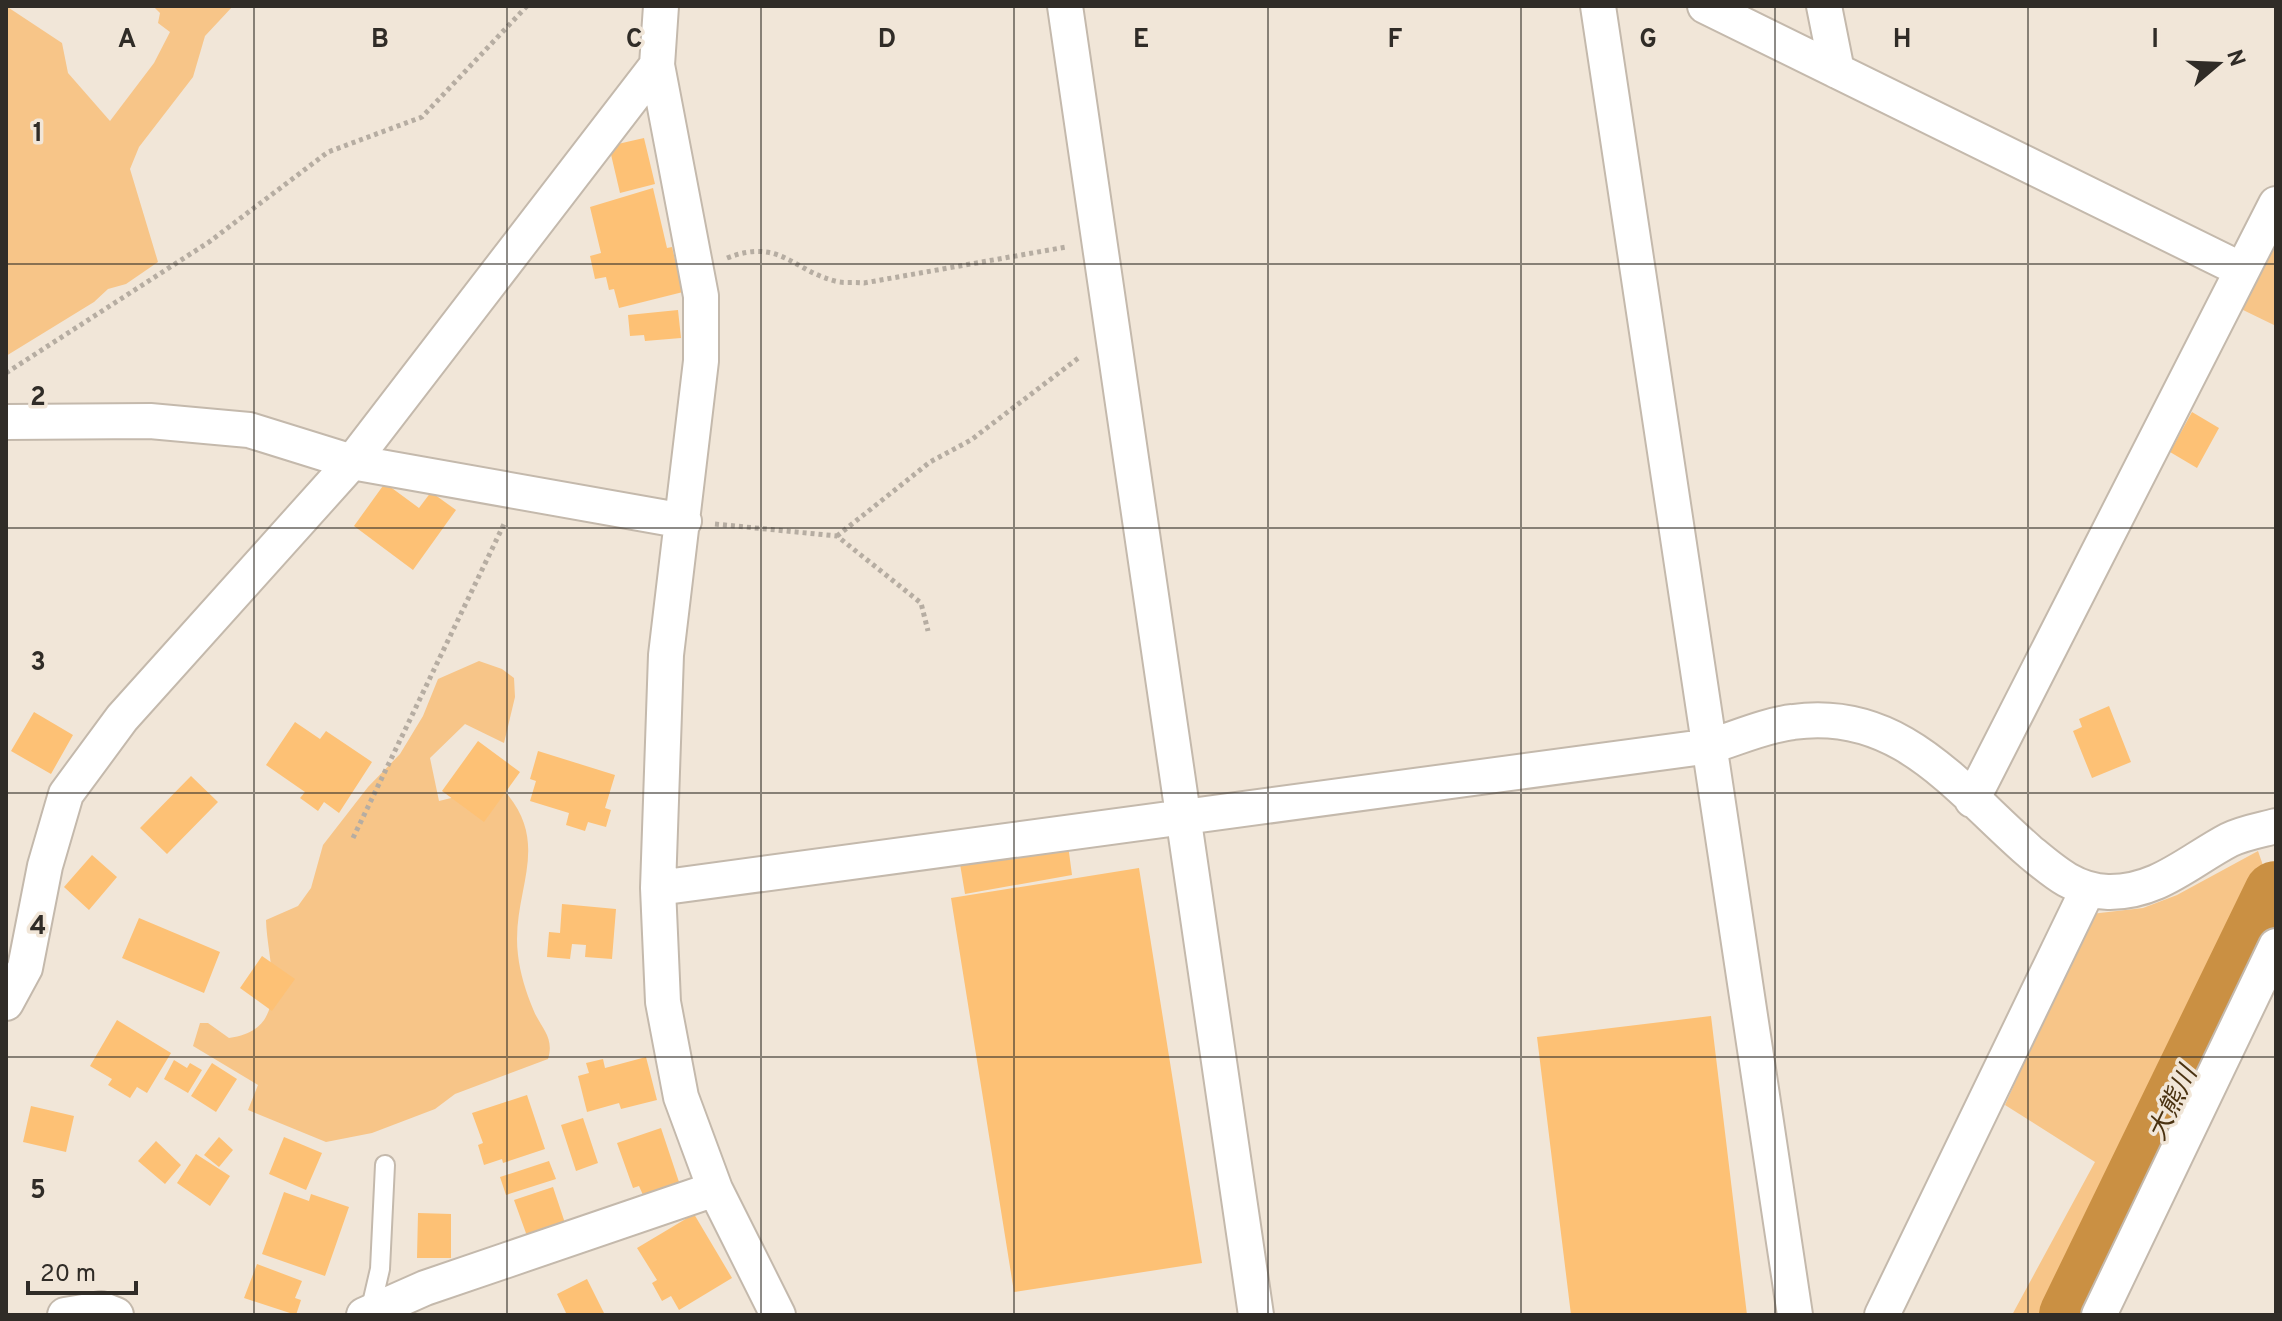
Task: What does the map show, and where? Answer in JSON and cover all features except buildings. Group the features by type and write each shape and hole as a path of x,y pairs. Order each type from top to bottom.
{"street":[{"path":"661,6 657,65 701,296 701,361 666,655 658,888 663,1002 678,1084 715,1189 778,1315"},
{"path":"1065,6 1256,1315"},
{"path":"1598,6 1795,1315"},
{"path":"1705,6 2242,270"},
{"path":"1824,6 1837,71"},
{"path":"6,1003 25,968 45,866 66,794 122,718 352,462 657,65"},
{"path":"1972,800 2276,204"},
{"path":"6,422 150,421 249,430 352,462 684,521"},
{"path":"658,888 1711,746 1791,722 1838,720 1883,731 1940,766 1972,800 2061,879 2088,889 2110,892 2169,880 2231,839 2276,826"},
{"path":"1882,1315 2088,889"},
{"path":"2099,1315 2276,946"},
{"path":"367,1314 425,1288 715,1189"},
{"path":"65,1315 101,1309 116,1315"}],"lane":[{"path":"367,1314 380,1269 385,1165"}],"path":[{"path":"6,373 209,242 328,152 422,117 527,6"},
{"path":"696,269 746,251 773,250 838,281 864,283 1100,241"},
{"path":"837,536 930,462 971,440 1113,332"},
{"path":"353,838 519,492"},
{"path":"684,521 837,536 921,603 928,631"}],"shaded area":[{"path":"6,6 62,43 68,73 110,121 154,63 170,32 158,23 160,13 153,6 233,6 205,36 193,77 139,147 130,169 158,262 126,284 108,289 94,302 6,356"},
{"path":"2276,237 2276,326 2241,309"},
{"path":"479,661 502,669 514,678 515,697 504,743 465,724 430,758 439,801 500,786 517,807 528,848 517,931 518,955 528,996 550,1044 548,1059 455,1094 435,1109 372,1133 326,1142 248,1110 258,1085 193,1046 200,1023 208,1023 229,1038 249,1032 262,1022 270,1008 272,992 266,920 298,906 311,888 323,845 368,787 400,754 423,716 438,679"},
{"path":"2258,851 2266,874 2061,1315 2012,1315 2095,1162 2005,1105 2091,914 2143,908 2177,895"}],"waterway":[{"name":"大熊川","path":"2071,1315 2276,893"}]}
